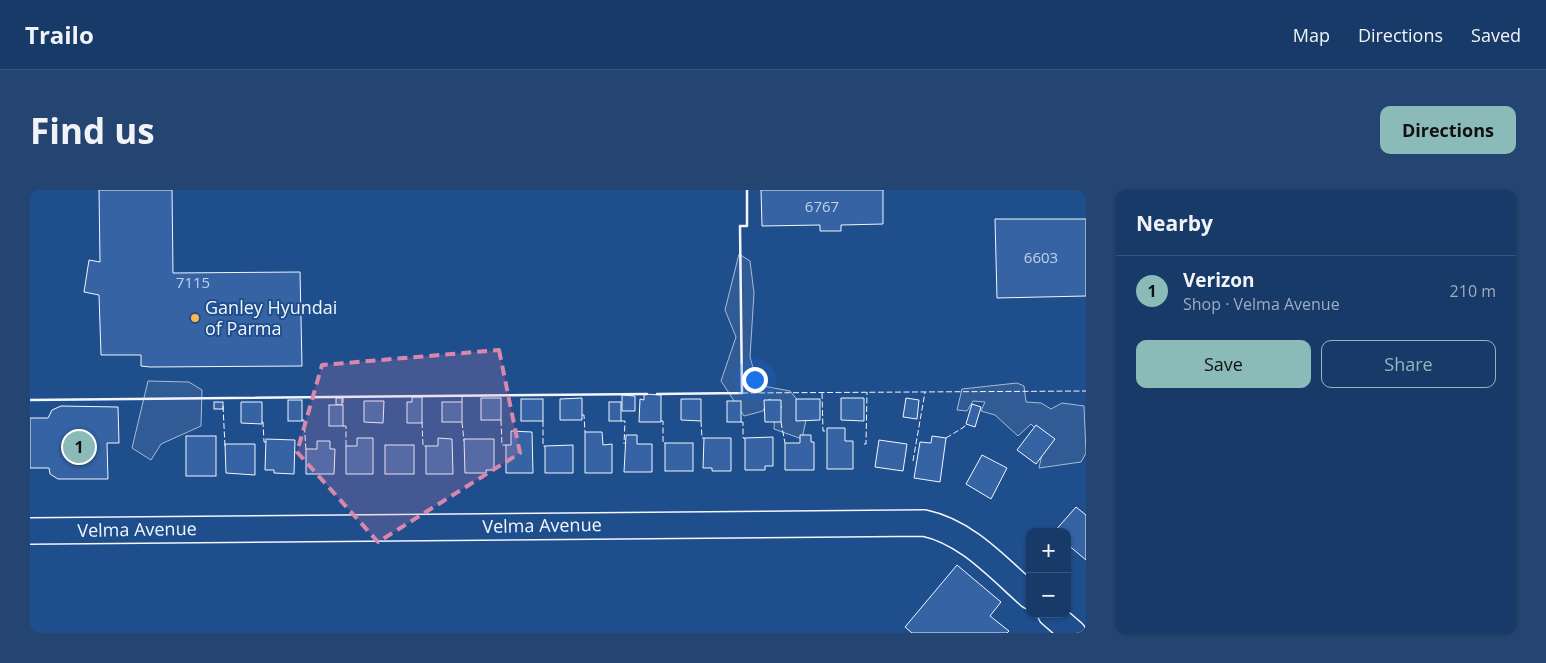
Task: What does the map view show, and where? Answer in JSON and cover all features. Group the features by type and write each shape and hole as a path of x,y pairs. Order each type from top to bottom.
{"street":[{"name":"Velma Avenue","path":"30,531 924,523 938,526 967,541 1026,593"},
{"path":"1056,618 1073,633"}],"highlighted area":[{"path":"499,350 520,453 378,542 297,452 322,365"}],"shaded area":[{"path":"739,254 750,261 754,293 750,357 758,385 790,391 803,407 806,420 802,439 774,429 775,411 782,407 769,399 763,411 744,416 721,381 736,337 725,310"},
{"path":"148,381 189,382 202,390 201,426 161,444 151,460 132,448"},
{"path":"1017,383 1024,386 1026,402 1041,403 1051,409 1062,403 1084,406 1086,453 1081,462 1039,468 1042,454 1040,433 1031,424 1018,436 995,415 981,411 985,402 973,401 967,411 957,410 962,389"}],"building":[{"path":"99,190 172,190 173,273 300,272 302,366 150,367 141,366 141,355 101,355 99,295 84,292 89,260 100,262"},
{"path":"761,190 883,190 883,224 841,225 841,231 820,231 820,225 762,226"},
{"path":"995,219 1086,219 1086,296 997,298"},
{"path":"644,394 661,395 661,422 639,422 640,399 644,400"},
{"path":"622,395 635,396 635,411 622,411"},
{"path":"412,397 422,397 422,423 407,423 407,402 412,402"},
{"path":"336,398 342,398 342,405 336,405"},
{"path":"481,398 501,398 501,420 481,420"},
{"path":"582,398 582,420 560,420 560,399"},
{"path":"841,398 864,398 864,421 841,420"},
{"path":"906,398 919,400 917,419 903,417"},
{"path":"521,399 543,399 543,421 521,421"},
{"path":"681,399 701,399 701,421 681,420"},
{"path":"796,399 820,399 820,420 796,421"},
{"path":"288,400 302,400 302,421 288,421"},
{"path":"764,400 781,400 781,422 765,422"},
{"path":"364,401 384,401 383,423 364,422"},
{"path":"727,401 741,401 741,422 727,422"},
{"path":"214,402 223,402 223,409 214,409"},
{"path":"241,402 262,402 262,424 241,423"},
{"path":"442,402 462,402 462,422 442,422"},
{"path":"609,402 621,402 621,421 609,421"},
{"path":"972,404 981,407 975,427 966,424"},
{"path":"329,405 343,405 343,426 329,426"},
{"path":"61,406 118,407 119,443 107,443 108,479 58,479 50,474 49,468 30,468 30,418 48,418 52,410"},
{"path":"1036,425 1055,439 1036,464 1017,450"},
{"path":"827,428 845,428 845,441 853,441 853,469 827,469"},
{"path":"511,431 532,432 533,473 506,473 506,445 511,445"},
{"path":"585,432 602,432 603,445 612,444 612,473 585,473"},
{"path":"626,435 637,435 637,444 652,444 652,472 624,472"},
{"path":"800,435 811,435 811,442 814,442 814,470 785,470 785,443 800,443"},
{"path":"186,436 216,436 216,476 186,476"},
{"path":"932,436 946,438 940,482 914,478 920,442 931,443"},
{"path":"773,437 773,466 765,466 765,470 745,470 745,438"},
{"path":"357,438 373,438 373,474 346,474 346,446 357,446"},
{"path":"438,438 452,439 453,474 426,474 426,446 438,446"},
{"path":"704,438 731,438 731,471 712,471 712,468 703,468"},
{"path":"266,439 295,440 294,474 274,473 274,470 265,470"},
{"path":"464,439 494,439 494,470 486,470 486,473 465,473"},
{"path":"879,440 907,444 903,471 875,467"},
{"path":"317,441 330,441 330,449 335,449 334,474 306,474 306,449 317,449"},
{"path":"665,443 693,443 693,471 665,471"},
{"path":"225,444 255,444 255,475 226,473"},
{"path":"385,445 414,445 414,474 385,474"},
{"path":"573,445 573,473 545,473 545,446"},
{"path":"982,455 1007,468 991,499 966,484"},
{"path":"1076,507 1086,515 1086,560 1071,547 1071,528 1058,528"},
{"path":"957,565 1001,602 990,616 1009,631 1007,633 912,633 905,627"}],"fence":[{"path":"742,393 1086,391"},
{"path":"864,444 866,444 867,392"},
{"path":"913,461 925,392"},
{"path":"822,393 823,431 827,431"},
{"path":"462,396 462,402"},
{"path":"343,397 343,405"},
{"path":"223,406 225,446"},
{"path":"582,415 584,415 585,432"},
{"path":"302,420 304,420 306,451"},
{"path":"501,420 502,445 506,445"},
{"path":"543,421 543,446 545,446"},
{"path":"621,421 625,421 624,444"},
{"path":"661,421 663,421 663,443 665,443"},
{"path":"701,421 702,438 704,438"},
{"path":"262,422 264,442 266,442"},
{"path":"422,422 423,446 426,446"},
{"path":"462,422 464,441"},
{"path":"741,422 743,422 743,438 745,438"},
{"path":"781,422 785,443"},
{"path":"946,438 966,424"},
{"path":"343,426 346,426 346,446"}],"wall":[{"path":"657,394 742,393 740,226 747,226 747,190"},
{"path":"30,400 647,394"}],"place":[{"name":"Ganley Hyundai of Parma","path":"195,318"},
{"name":"Verizon","path":"79,447"}]}
